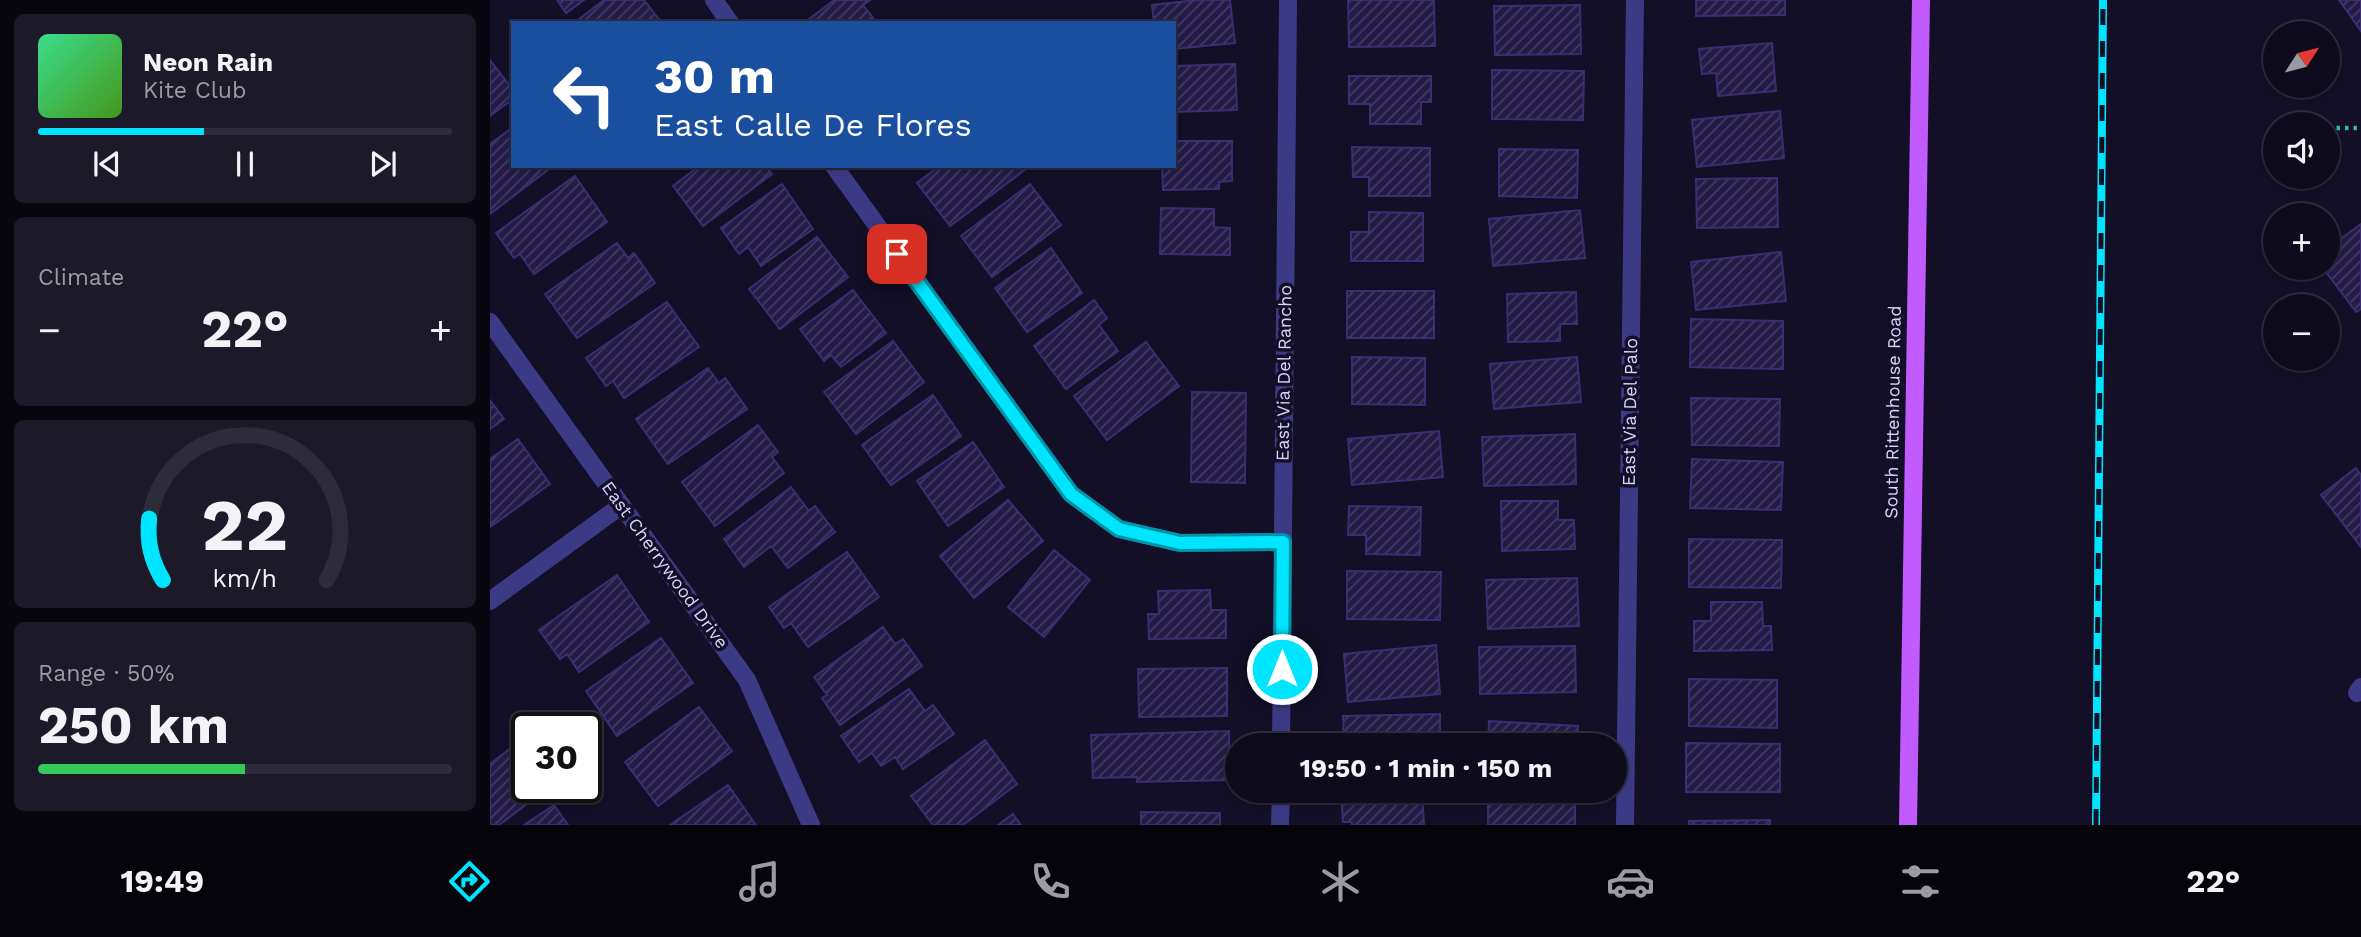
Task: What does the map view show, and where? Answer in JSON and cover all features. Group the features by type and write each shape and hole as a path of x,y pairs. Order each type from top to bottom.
{"main road":[{"name":"South Rittenhouse Road","path":"1908,825 1921,0"}],"street":[{"path":"714,0 729,21"},
{"name":"East Via Del Rancho","path":"1281,733 1289,0"},
{"name":"East Via Del Palo","path":"1625,825 1635,0"},
{"path":"835,168 1071,494 1119,529 1156,538 1180,543 1283,542"},
{"name":"East Cherrywood Drive","path":"490,322 747,680 811,825"},
{"path":"490,601 622,505"},
{"path":"1280,803 1280,825"}],"path":[{"path":"2340,128 2361,128"}],"building":[{"path":"557,0 584,0 566,13"},
{"path":"604,0 644,0 660,21 577,21"},
{"path":"834,0 870,0 863,5 875,21 807,21"},
{"path":"1197,0 1230,0 1235,43 1176,49 1176,21 1154,21 1152,5"},
{"path":"1348,0 1434,0 1435,46 1349,47"},
{"path":"1696,0 1785,0 1785,15 1696,16"},
{"path":"2339,0 2361,0 2361,31"},
{"path":"1580,5 1581,54 1495,55 1494,6"},
{"path":"1772,43 1776,91 1718,96 1716,73 1702,74 1699,49"},
{"path":"490,60 511,87 511,100 490,116"},
{"path":"1235,64 1237,110 1176,112 1176,66"},
{"path":"1492,70 1584,71 1583,120 1492,119"},
{"path":"1349,76 1431,76 1431,102 1421,102 1421,124 1370,124 1370,104 1349,104"},
{"path":"1780,111 1784,158 1697,167 1692,120"},
{"path":"511,128 511,168 550,168 490,214 490,144"},
{"path":"1176,141 1232,141 1232,181 1219,182 1219,189 1163,190 1162,168 1176,168"},
{"path":"1352,147 1430,148 1430,196 1369,196 1369,177 1353,177"},
{"path":"1499,149 1578,150 1577,198 1499,196"},
{"path":"696,168 768,168 772,174 703,226 673,186"},
{"path":"936,168 1027,168 950,226 917,183"},
{"path":"575,176 607,222 534,274 520,254 514,258 496,233"},
{"path":"1777,178 1778,227 1697,228 1696,179"},
{"path":"782,184 813,229 761,266 748,247 739,254 721,228"},
{"path":"1030,184 1061,225 992,277 961,236"},
{"path":"1161,208 1214,209 1214,227 1230,228 1230,255 1160,254"},
{"path":"1580,210 1585,258 1493,266 1489,219"},
{"path":"1369,212 1423,213 1423,261 1351,261 1351,232 1369,232"},
{"path":"2361,224 2361,309 2356,312 2332,280 2340,280 2340,239"},
{"path":"817,237 848,277 780,329 749,289"},
{"path":"617,243 628,258 634,253 655,283 577,338 545,294"},
{"path":"1051,248 1082,293 1027,332 995,288"},
{"path":"1781,252 1786,301 1696,310 1691,262"},
{"path":"853,290 886,333 841,367 831,355 824,361 800,329"},
{"path":"1347,291 1434,291 1434,338 1347,338"},
{"path":"1576,292 1577,324 1560,324 1560,341 1508,342 1507,294"},
{"path":"1094,300 1107,318 1099,325 1118,351 1066,389 1034,346"},
{"path":"667,302 699,347 624,398 613,381 606,386 586,358"},
{"path":"1691,319 1783,321 1783,369 1690,367"},
{"path":"893,341 924,382 856,434 824,392"},
{"path":"1146,342 1179,386 1107,440 1074,396"},
{"path":"1352,357 1425,358 1425,405 1352,404"},
{"path":"1577,357 1581,402 1494,409 1490,364"},
{"path":"708,368 719,383 725,378 747,409 668,464 636,419"},
{"path":"1192,392 1246,393 1245,483 1191,482"},
{"path":"933,395 961,436 891,485 862,445"},
{"path":"1691,398 1780,399 1779,446 1692,445"},
{"path":"490,400 504,419 490,429"},
{"path":"758,425 778,452 772,457 784,473 715,526 682,482"},
{"path":"1439,431 1443,477 1352,485 1348,439"},
{"path":"1575,434 1576,484 1484,486 1482,437"},
{"path":"518,439 550,484 490,527 490,459"},
{"path":"973,442 1004,487 948,526 917,481"},
{"path":"1692,459 1783,462 1781,510 1690,508"},
{"path":"2356,468 2361,475 2361,547 2321,495"},
{"path":"791,487 809,511 815,506 835,532 788,568 771,546 744,567 724,539"},
{"path":"1008,500 1043,541 974,598 940,556"},
{"path":"1501,501 1558,501 1558,520 1574,520 1575,549 1502,551"},
{"path":"1349,506 1421,507 1420,555 1366,554 1366,535 1348,535"},
{"path":"1689,539 1782,540 1781,588 1689,587"},
{"path":"1054,550 1090,580 1044,637 1008,607"},
{"path":"847,552 879,597 808,647 791,623 784,628 769,607"},
{"path":"1347,571 1441,572 1440,620 1347,619"},
{"path":"617,575 649,622 579,672 567,654 560,659 539,630"},
{"path":"1577,578 1579,626 1488,629 1486,580"},
{"path":"1210,590 1211,610 1226,610 1226,638 1149,639 1148,614 1159,614 1158,591"},
{"path":"1711,602 1762,602 1763,626 1771,626 1772,650 1694,651 1694,621 1711,621"},
{"path":"883,627 895,644 903,639 922,666 840,725 822,698 827,695 814,677"},
{"path":"661,638 693,683 617,736 586,691"},
{"path":"1436,645 1440,694 1348,702 1344,654"},
{"path":"1575,646 1576,692 1480,694 1479,647"},
{"path":"1227,668 1227,716 1139,717 1138,669"},
{"path":"1689,679 1777,680 1777,728 1689,726"},
{"path":"909,689 925,711 933,705 954,734 903,769 895,757 881,766 872,753 859,762 841,736"},
{"path":"699,707 732,751 658,806 625,762"},
{"path":"1440,714 1440,733 1344,733 1343,716"},
{"path":"1489,721 1578,726 1578,733 1489,733"},
{"path":"1229,731 1225,733 1225,780 1137,782 1137,777 1093,778 1091,735"},
{"path":"985,740 1017,784 963,825 933,825 911,796"},
{"path":"1686,743 1780,744 1780,792 1686,792"},
{"path":"511,748 511,803 528,803 499,825 490,825 490,764"},
{"path":"728,785 756,825 670,825"},
{"path":"1342,803 1423,803 1424,825 1352,825 1352,822 1343,822"},
{"path":"1488,803 1575,803 1575,825 1488,825"},
{"path":"554,805 568,825 524,825"},
{"path":"1141,812 1220,813 1220,825 1141,825"},
{"path":"1013,814 1021,825 998,825"},
{"path":"1770,820 1770,825 1689,825 1689,821"}],"railway":[{"path":"2096,825 2103,0"}],"route":[{"path":"897,254 1071,494 1119,529 1180,543 1283,542 1282,669"}]}
